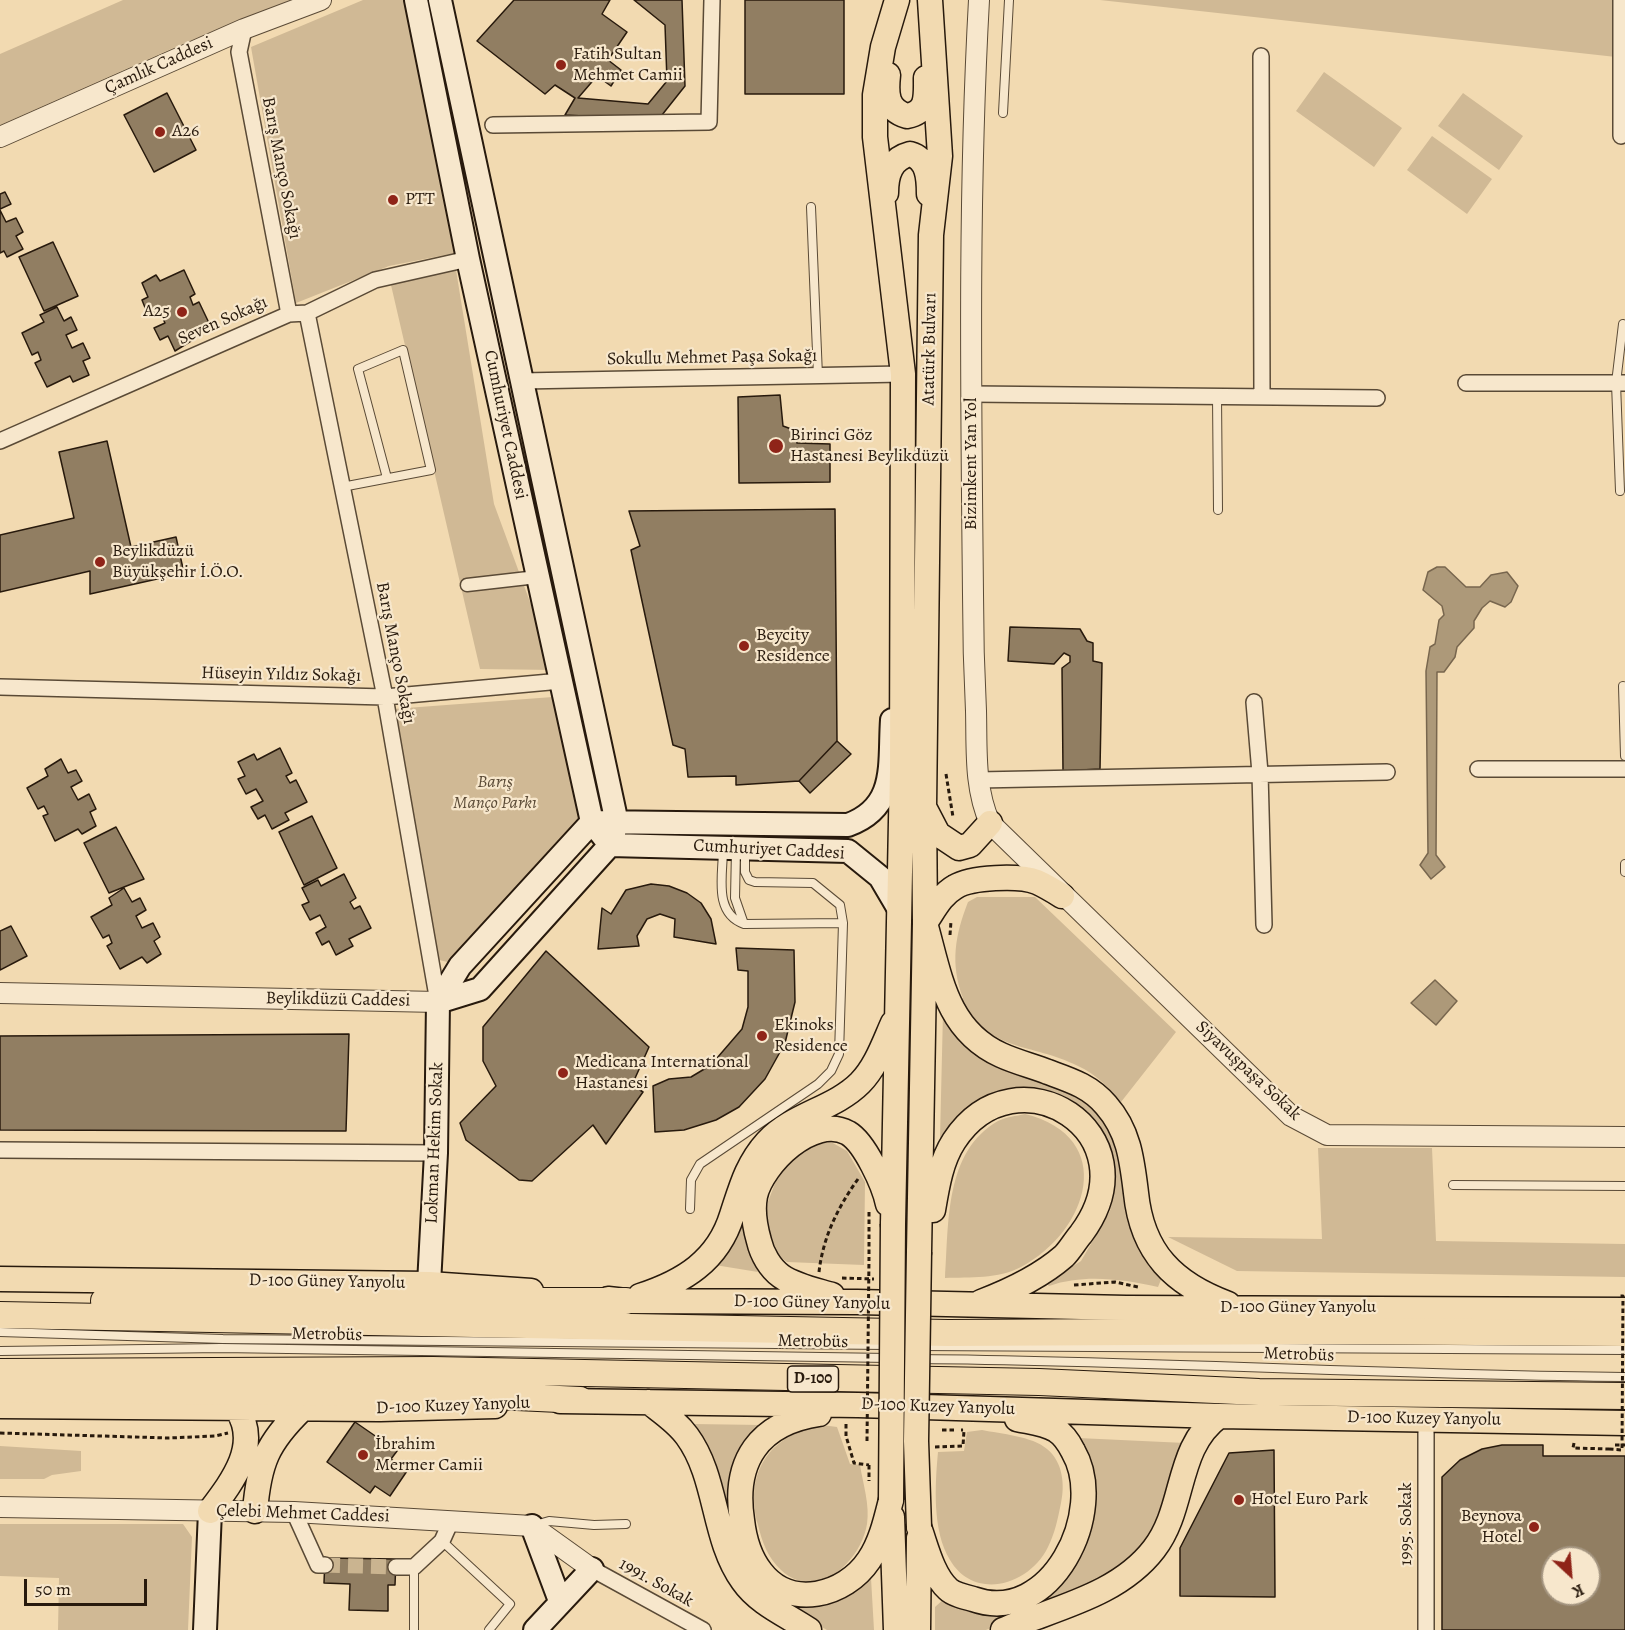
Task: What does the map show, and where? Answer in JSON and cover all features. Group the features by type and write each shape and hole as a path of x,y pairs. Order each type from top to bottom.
{"highway":[{"path":"0,1306 169,1300 626,1301"},
{"path":"0,1315 948,1333 1326,1330 1625,1333"},
{"name":"D-100","path":"0,1372 433,1370 1050,1382 1259,1392 1625,1396"},
{"path":"0,1389 454,1394 580,1400"}],"main road":[{"name":"Cumhuriyet Caddesi","path":"416,0 468,259 592,822 610,844 848,851 880,877 900,911"},
{"name":"Cumhuriyet Caddesi","path":"440,0 617,823 827,826 856,823 879,806 888,790 893,698 903,653"},
{"name":"Atatürk Bulvarı","path":"925,923 924,807 931,235 940,156 930,0"},
{"path":"897,2 895,37 887,90 889,100 899,114 914,115 924,106 930,25"},
{"name":"Atatürk Bulvarı","path":"893,1224 900,911 903,374 874,137 875,94 883,47 897,2"},
{"path":"883,219 887,207 886,177 889,170 902,156 910,154 918,156 927,172 928,220 931,235"},
{"path":"495,381 521,381"},
{"path":"561,681 587,678"},
{"path":"924,807 938,834 959,848 970,845 990,823"},
{"path":"438,1002 460,966 592,822 617,823 610,844"},
{"name":"Beylikdüzü Caddesi","path":"438,1002 480,989 610,844"},
{"path":"918,1630 919,1527 916,1446 925,923 940,900 964,882 995,879 1036,882 1062,896"},
{"path":"925,923 945,993 961,1025 971,1037 1002,1055 1075,1080 1106,1104 1120,1124 1129,1143 1141,1222 1151,1247 1163,1264 1180,1280 1236,1307"},
{"name":"Lokman Hekim Sokak","path":"429,1284 436,1153 438,1002"},
{"path":"626,1301 676,1282 716,1251 732,1216 747,1170 756,1155 782,1128 860,1084 871,1070 898,1012"},
{"path":"919,1252 929,1230 944,1164 954,1141 969,1123 989,1107 1024,1100 1055,1106 1082,1123 1097,1148 1103,1170 1100,1198 1088,1225 1066,1254 1048,1269 1003,1293 971,1306"},
{"path":"857,1302 790,1281 779,1275 761,1249 754,1215 756,1195 762,1180 775,1160 789,1146 806,1136 835,1130 849,1134 867,1154 885,1190 893,1224 891,1500 896,1630"},
{"name":"D-100 Güney Yanyolu","path":"0,1279 429,1284 568,1293 626,1301 1236,1307 1622,1303"},
{"name":"D-100 Kuzey Yanyolu","path":"0,1406 241,1419 302,1409 480,1407 580,1400 852,1414 986,1410 1426,1418 1624,1438"},
{"path":"649,1402 679,1426 699,1458 723,1539 742,1581 754,1595 809,1630"},
{"path":"255,1511 260,1468 264,1455 282,1429 302,1409"},
{"path":"919,1527 937,1572 948,1589 982,1602 1006,1603 1028,1596 1045,1584 1060,1567 1081,1523 1085,1495 1084,1476 1067,1440 1043,1424 986,1410"},
{"path":"852,1414 785,1422 772,1430 753,1450 741,1474 739,1501 749,1547 761,1572 774,1584 801,1595 827,1593 843,1586 869,1561 882,1531 891,1500"},
{"path":"1003,1630 1105,1588 1142,1563 1164,1534 1194,1443 1205,1428 1219,1416"},
{"path":"205,1630 210,1510 239,1467 246,1439 241,1419"},
{"path":"532,1526 560,1601"},
{"path":"535,1630 592,1569"}],"street":[{"name":"Çamlık Caddesi","path":"0,137 244,29 321,0"},
{"path":"493,125 709,122 712,0"},
{"name":"Bizimkent Yan Yol","path":"979,0 974,93 971,393 978,780 984,811 990,823 1062,896"},
{"path":"1621,0 1621,136"},
{"name":"Barış Manço Sokağı","path":"244,29 239,52 290,314"},
{"path":"1261,56 1262,397"},
{"name":"Seven Sokağı","path":"0,441 290,314 307,313 375,280 468,259"},
{"name":"Barış Manço Sokağı","path":"307,313 385,697 438,1002"},
{"name":"Sokullu Mehmet Paşa Sokağı","path":"521,381 903,374"},
{"path":"1466,383 1621,383"},
{"path":"971,393 1377,398"},
{"path":"467,585 537,577"},
{"name":"Hüseyin Yıldız Sokağı","path":"0,687 385,697 561,681"},
{"path":"1254,702 1260,773 1264,925"},
{"path":"1478,769 1625,769"},
{"path":"978,780 1387,772"},
{"name":"Siyavuşpaşa Sokak","path":"1062,896 1291,1116 1327,1135 1625,1137"},
{"name":"Beylikdüzü Caddesi","path":"0,993 438,1002"},
{"path":"0,1150 436,1153"},
{"name":"1995. Sokak","path":"1426,1418 1426,1630"},
{"name":"Çelebi Mehmet Caddesi","path":"0,1507 294,1512 532,1526"},
{"path":"294,1512 318,1565 325,1565"},
{"path":"396,1567 414,1567 442,1540 451,1521"},
{"path":"532,1526 592,1569"},
{"name":"1991. Sokak","path":"592,1569 703,1630"}],"lane":[{"path":"1003,113 1009,0"},
{"path":"811,207 818,375"},
{"path":"1620,491 1623,324"},
{"path":"342,488 431,470 403,350 358,369 387,478"},
{"path":"1217,396 1218,510"},
{"path":"1623,686 1625,756"},
{"path":"734,848 722,902 728,914 744,924 843,923"},
{"path":"690,1209 691,1180 700,1164 819,1084 836,1063 839,1054 843,923 840,905 813,883 748,880 734,848"},
{"path":"734,848 735,897 744,924"},
{"path":"1625,864 1625,872"},
{"path":"1453,1185 1625,1186"},
{"name":"Metrobüs","path":"0,1332 222,1339 902,1345"},
{"name":"Metrobüs","path":"914,1346 1625,1350"},
{"name":"Metrobüs","path":"0,1351 221,1348 902,1358"},
{"name":"Metrobüs","path":"913,1358 1064,1360 1332,1372 1625,1377"},
{"path":"532,1526 549,1521 594,1526 626,1524"},
{"path":"442,1540 510,1604 489,1630"},
{"path":"414,1567 414,1630"}],"path":[{"path":"818,1278 821,1256 838,1209 858,1179 867,1173"},
{"path":"867,1441 869,1258"},
{"path":"1574,1443 1573,1448 1622,1450 1624,1438 1623,1296 1622,1303"},
{"path":"852,1414 854,1463 869,1465"},
{"path":"0,1433 169,1438 215,1436 241,1419"},
{"path":"938,1447 963,1446 964,1430 942,1430"}],"green space":[{"path":"123,0 291,0 180,45 0,125 0,54"},
{"path":"363,0 403,0 408,3 460,252 389,266 296,303 251,47"},
{"path":"1100,0 1625,0 1625,58"},
{"path":"1324,72 1402,128 1374,167 1296,111"},
{"path":"1463,93 1523,136 1499,170 1438,126"},
{"path":"1432,136 1492,179 1467,214 1407,170"},
{"path":"456,270 494,504 555,670 480,669 391,285"},
{"name":"Barış Manço Parkı","path":"566,696 587,821 452,963 439,960 393,709"},
{"path":"977,897 1035,897 1176,1032 1121,1102 1102,1082 1085,1069 1060,1058 1013,1044 985,1030 960,1000 963,998 955,961 957,938 968,902"},
{"path":"943,1012 963,1045 987,1061 1092,1100 1108,1123 1162,1277 1158,1287 1103,1279 1076,1280 1049,1286 1046,1283 1081,1261 1110,1211 1115,1187 1111,1159 1097,1127 1079,1107 1059,1097 1032,1091 1002,1090 969,1110 945,1139 940,1139"},
{"path":"1025,1114 1054,1126 1073,1143 1083,1163 1083,1186 1077,1209 1063,1231 1045,1251 1021,1267 1003,1274 945,1278 949,1213 959,1170 968,1151 980,1134 998,1121"},
{"path":"831,1142 847,1151 865,1182 864,1265 787,1262 772,1251 764,1212 779,1173 789,1156 811,1144"},
{"path":"1318,1148 1432,1148 1436,1241 1625,1244 1625,1277 1237,1271 1168,1237 1322,1239"},
{"path":"746,1201 748,1244 758,1272 715,1265"},
{"path":"692,1424 762,1425 731,1512 800,1604 839,1601 854,1593 871,1578 874,1630 827,1630 761,1592 748,1577"},
{"path":"822,1425 837,1427 850,1464 860,1465 868,1517 863,1538 856,1552 846,1564 835,1574 822,1580 808,1582 794,1579 781,1570 769,1555 758,1525 755,1489 758,1473 765,1459 775,1447 803,1430"},
{"path":"982,1430 1016,1436 1041,1445 1056,1460 1063,1481 1059,1514 1048,1547 1028,1571 1015,1579 1001,1583 987,1584 973,1581 960,1573 944,1548 936,1507 938,1452 964,1451 967,1432"},
{"path":"1078,1438 1185,1443 1165,1509 1139,1554 1077,1595 986,1630 935,1630 935,1607 944,1599 961,1608 978,1613 996,1614 1013,1611 1030,1605 1045,1595 1071,1568 1093,1507 1096,1491 1092,1466"},
{"path":"0,1446 81,1451 81,1471 52,1475 44,1479 0,1479"},
{"path":"0,1524 183,1524 192,1537 188,1630 58,1630 59,1578 0,1576"}],"shaded area":[{"path":"1437,567 1445,567 1466,587 1480,587 1491,575 1507,572 1518,586 1511,602 1505,607 1490,601 1482,608 1474,621 1474,628 1457,647 1455,657 1444,672 1437,672 1436,855 1445,867 1431,879 1420,865 1428,853 1426,671 1430,647 1435,644 1439,620 1444,615 1442,606 1423,590 1428,572"},
{"path":"1435,980 1457,1001 1436,1025 1411,1003"}],"building":[{"name":"Fatih Sultan Mehmet Camii","path":"514,0 610,0 602,14 627,32 608,60 621,70 611,86 597,76 578,98 648,104 667,81 665,25 634,0 682,0 685,86 658,120 565,115 575,98 555,85 545,94 477,41"},
{"path":"745,0 844,0 844,94 745,94"},
{"name":"A26","path":"167,93 196,150 154,172 124,115"},
{"path":"5,192 11,204 0,209 0,194"},
{"path":"0,210 6,222 16,218 23,232 16,236 23,249 7,257 4,251 0,253"},
{"path":"53,242 78,296 44,311 19,257"},
{"name":"A25","path":"184,270 195,294 190,297 193,305 199,302 209,323 188,335 191,341 175,351 168,336 160,340 154,328 165,323 159,310 148,315 142,300 148,297 142,283 156,275 160,281"},
{"path":"57,307 64,321 71,317 77,330 66,335 72,348 83,343 90,358 83,361 89,375 73,382 70,376 47,387 35,363 41,360 38,352 32,355 22,333 44,322 40,315"},
{"path":"780,395 783,426 794,430 797,443 830,444 830,482 739,483 738,397"},
{"path":"107,441 131,547 176,537 184,573 90,594 90,571 0,592 0,535 74,518 59,452"},
{"name":"Beycity Residence","path":"835,509 837,741 799,781 736,785 736,776 688,777 685,749 673,745 631,550 640,546 629,511"},
{"path":"1010,627 1080,629 1087,641 1093,643 1093,661 1102,663 1100,769 1063,771 1062,668 1070,662 1070,656 1064,653 1054,664 1008,661"},
{"path":"837,741 851,754 810,793 799,781"},
{"path":"280,748 292,773 286,776 290,783 296,780 307,802 285,813 289,820 272,829 265,815 258,819 251,807 263,801 256,789 246,794 238,779 245,776 238,762 254,754 257,760"},
{"path":"61,759 68,773 76,770 82,781 71,787 78,800 89,794 96,809 90,812 96,826 82,834 78,829 55,841 43,816 48,814 44,806 38,809 27,788 48,776 45,769"},
{"path":"312,816 337,868 304,885 279,832"},
{"path":"116,827 144,879 109,893 84,843"},
{"path":"344,874 356,898 350,902 354,909 360,906 371,928 349,939 353,946 336,955 329,941 322,945 316,933 326,927 320,915 310,920 302,905 309,902 302,888 318,880 321,886"},
{"path":"651,884 669,886 687,893 701,903 711,919 716,944 674,937 675,919 660,914 647,919 637,936 639,946 598,949 602,908 611,914 626,890"},
{"path":"124,888 132,902 140,898 146,910 136,916 142,928 153,923 160,937 154,941 161,954 147,963 142,957 120,969 107,946 112,943 109,935 103,938 91,917 112,905 109,898"},
{"path":"11,926 27,956 0,970 0,931"},
{"name":"Ekinoks Residence","path":"736,948 794,950 795,1002 785,1043 765,1079 739,1107 716,1120 684,1130 655,1132 653,1086 669,1079 691,1077 711,1065 742,1029 748,1007 748,971 738,970"},
{"name":"Medicana International Hastanesi","path":"546,951 649,1047 632,1085 643,1092 606,1144 593,1125 532,1181 519,1180 466,1140 460,1123 496,1086 483,1061 483,1027"},
{"path":"349,1034 346,1131 0,1130 0,1036"},
{"name":"İbrahim Mermer Camii","path":"355,1422 397,1451 391,1459 407,1471 390,1496 375,1486 370,1493 327,1462"},
{"name":"Beynova Hotel","path":"1502,1445 1543,1445 1543,1456 1625,1456 1625,1630 1442,1630 1442,1477 1460,1460 1482,1449"},
{"name":"Hotel Euro Park","path":"1274,1450 1275,1597 1180,1596 1180,1548 1229,1453"},
{"path":"325,1558 396,1559 395,1585 388,1585 388,1611 349,1610 350,1584 324,1583"}],"tunnel":[{"path":"325,1565 396,1567"}],"place":[{"name":"Fatih Sultan Mehmet Camii","path":"561,65"},
{"name":"A26","path":"160,132"},
{"name":"PTT","path":"393,200"},
{"name":"A25","path":"182,312"},
{"name":"Birinci Göz Hastanesi Beylikdüzü","path":"776,446"},
{"name":"Beylikdüzü Büyükşehir İ.Ö.O.","path":"100,562"},
{"name":"Beycity Residence","path":"744,646"},
{"name":"Ekinoks Residence","path":"762,1036"},
{"name":"Medicana International Hastanesi","path":"563,1073"},
{"name":"İbrahim Mermer Camii","path":"363,1455"},
{"name":"Hotel Euro Park","path":"1239,1500"},
{"name":"Beynova Hotel","path":"1534,1527"}]}
